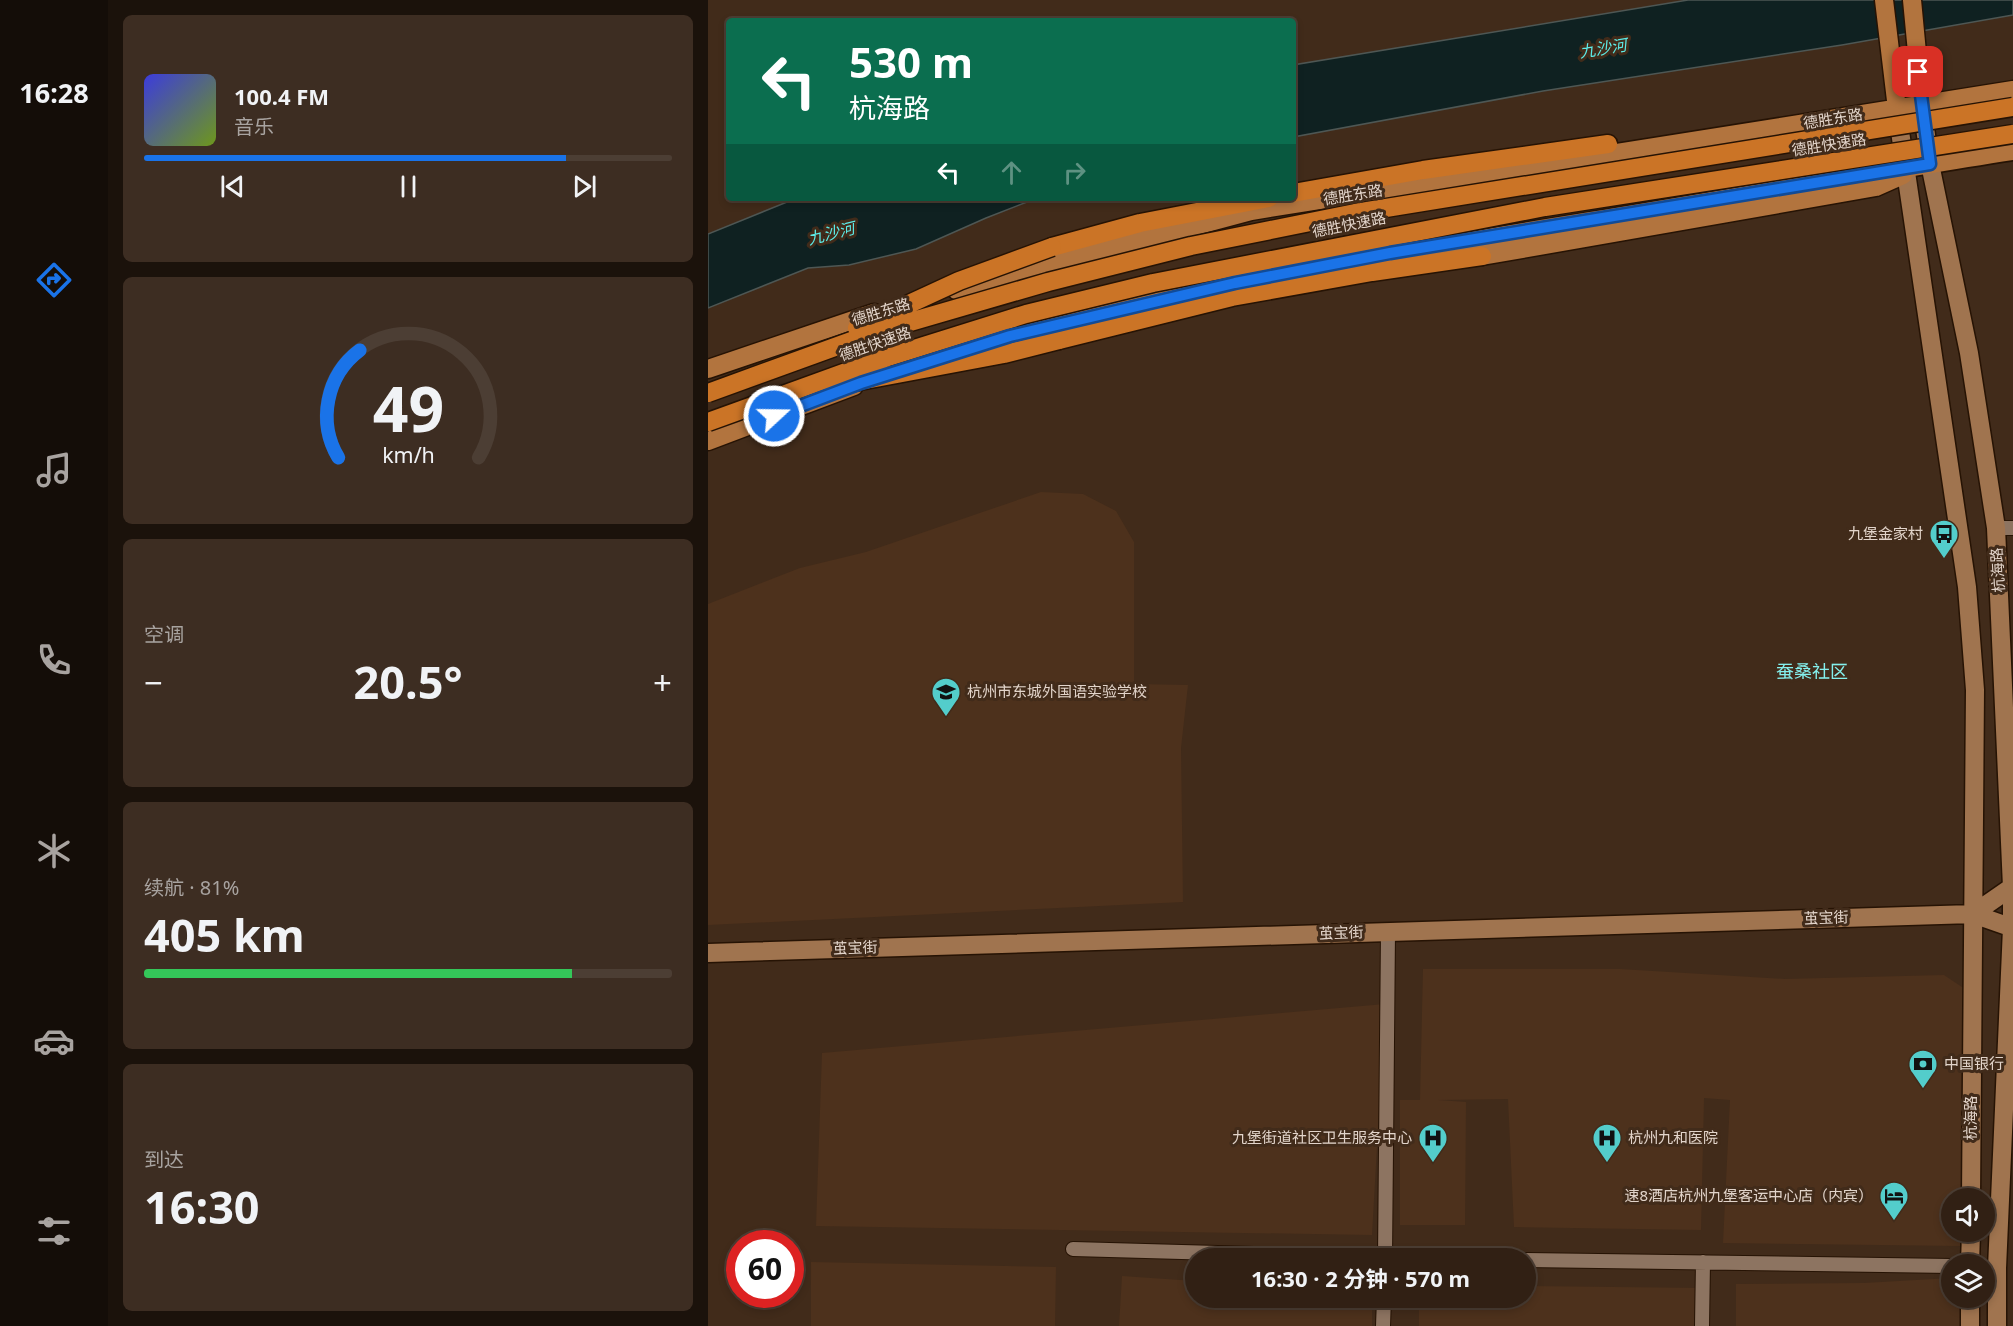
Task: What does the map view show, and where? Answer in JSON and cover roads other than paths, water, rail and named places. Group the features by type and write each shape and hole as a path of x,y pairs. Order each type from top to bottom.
{"highway":[{"name":"德胜快速路","path":"708,393 752,375 879,331 1048,282 1191,246 1355,213 2013,107"},
{"name":"德胜快速路","path":"708,422 882,359 1026,314 1153,283 1545,207 2013,134"},
{"path":"1296,192 1423,170 1608,144"},
{"path":"752,375 959,282 1052,247 1140,224 1254,201"},
{"path":"779,397 1004,354 1232,297 1372,272 1482,256"}],"main road":[{"name":"杭海路","path":"1884,0 1905,172 1967,587 1975,690 1971,1188"},
{"name":"杭海路","path":"1912,0 1916,56 1930,164 2004,528 2013,928 1996,1268 1997,1326"},
{"name":"德胜东路","path":"708,369 878,312 1026,270 1251,211 2013,90"},
{"path":"1608,144 1750,132"},
{"path":"708,441 861,383 1010,336 1235,283 1390,253 1905,172 1930,164 2013,152"},
{"path":"1482,256 1876,187 1905,172"},
{"path":"1973,914 2013,887"},
{"path":"1973,914 2013,928"},
{"name":"茧宝街","path":"708,953 1973,914"},
{"path":"1970,1308 1970,1326"}],"street":[{"path":"1385,1248 1388,932"},
{"path":"1073,1249 1185,1252"},
{"path":"1536,1260 1941,1266"},
{"path":"1702,1326 1703,1262"},
{"path":"1383,1326 1384,1308"}],"water":[{"name":"九沙河","path":"1688,0 2013,0 2013,15 1842,45 1543,91 1296,136 1296,65"},
{"name":"九沙河","path":"1031,201 916,249 849,265 808,268 708,308 708,234 787,202"}],"place":[{"name":"九堡金家村","path":"1944,560"},
{"name":"杭州市东城外国语实验学校","path":"946,718"},
{"name":"中国银行","path":"1923,1090"},
{"name":"九堡街道社区卫生服务中心","path":"1433,1164"},
{"name":"杭州九和医院","path":"1607,1164"},
{"name":"速8酒店杭州九堡客运中心店（内宾）","path":"1894,1222"}],"district":[{"name":"蚕桑社区","path":"1812,672"}]}
